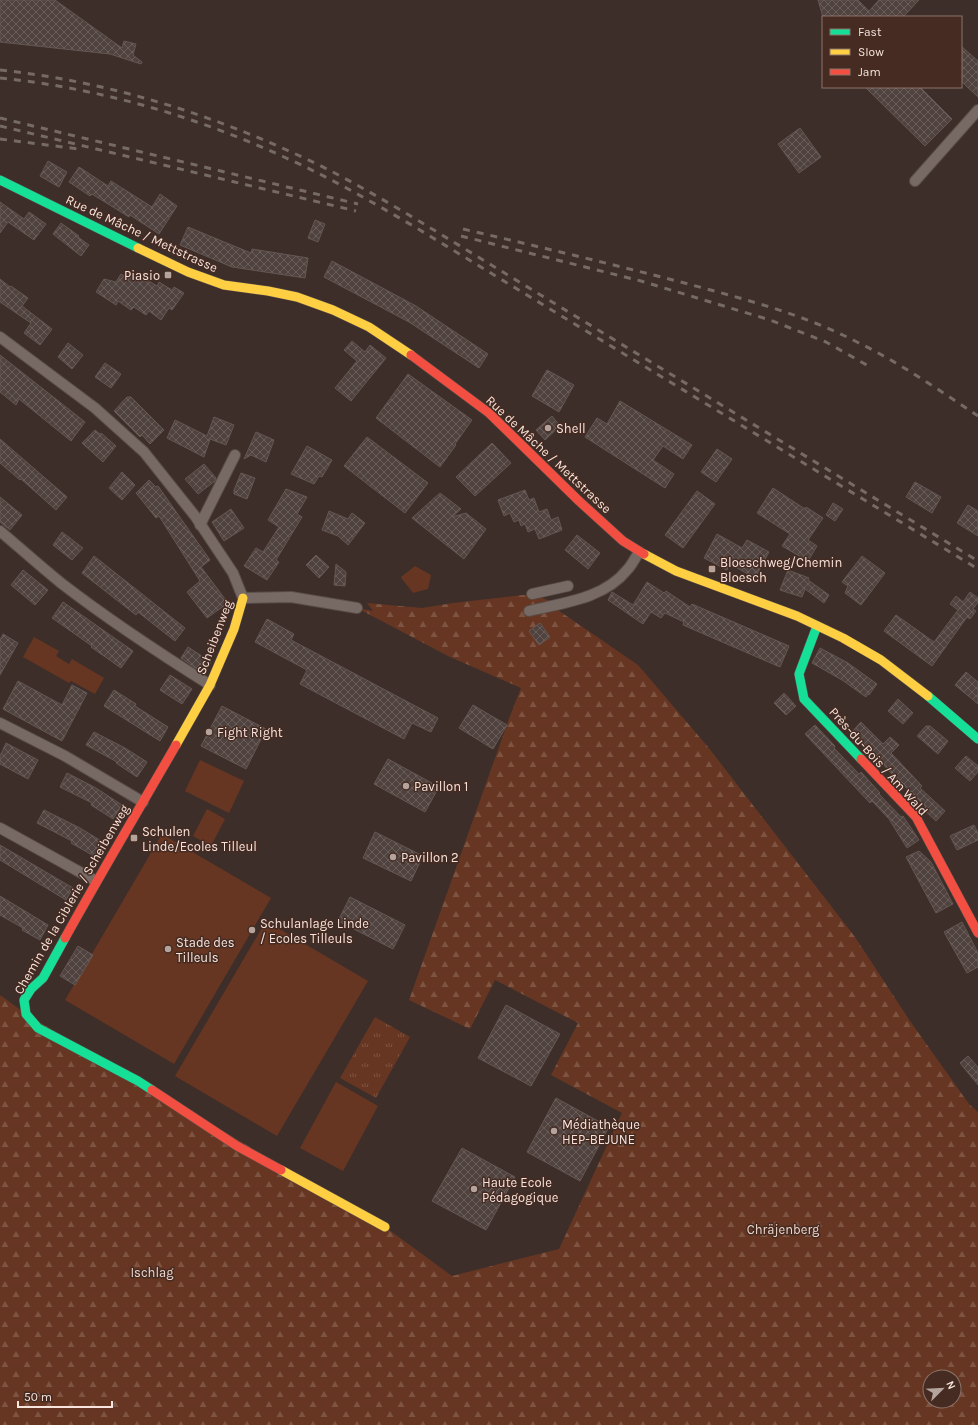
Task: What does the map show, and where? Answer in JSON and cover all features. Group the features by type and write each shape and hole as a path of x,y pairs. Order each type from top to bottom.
{"street":[{"path":"915,181 978,110"},
{"name":"Rue de Mâche / Mettstrasse","path":"0,180 188,272 224,285 268,291 297,297 333,310 365,324 399,346 488,413 606,526 623,541 639,552 678,571 817,626 865,650 893,668 978,738"},
{"path":"0,337 94,408 144,452 195,516 233,573 243,598 291,597 357,608"},
{"path":"200,525 235,455"},
{"path":"0,531 62,584 155,651 210,686"},
{"path":"529,611 583,599 597,593 627,571 639,552"},
{"path":"532,594 568,586"},
{"name":"Scheibenweg","path":"210,686 234,629 243,598"},
{"name":"Près-du-Bois / Am Wald","path":"817,626 799,674 804,699 916,817 978,933"},
{"name":"Chemin de la Ciblerie / Scheibenweg","path":"210,686 96,881 43,978 31,989 24,1000 26,1014 38,1028 138,1081 237,1146 385,1227"},
{"path":"0,723 65,756 143,802"},
{"path":"0,828 96,881"}],"green space":[{"path":"415,566 431,575 428,589 413,593 401,577"},
{"name":"Chräjenberg","path":"532,594 550,601 552,606 638,665 708,747 855,937 910,1021 969,1104 978,1112 978,1425 0,1425 0,995 26,1014 385,1227 452,1276 559,1249 622,1113 551,1075 578,1023 495,980 470,1029 409,1000 521,688 448,656 357,608 373,611 367,603 422,608"},
{"path":"34,637 59,651 56,656 69,664 72,659 104,678 95,694 71,681 69,683 23,657"},
{"path":"200,760 244,781 229,813 185,791"},
{"path":"207,809 225,819 211,846 193,836"},
{"name":"Stade des Tilleuls","path":"162,834 271,898 174,1064 65,1000"},
{"path":"266,921 368,981 277,1136 175,1076"},
{"path":"375,1017 410,1037 376,1098 340,1078"},
{"path":"336,1082 378,1106 343,1171 300,1148"}],"building":[{"path":"0,0 55,0 122,48 124,41 136,44 133,55 142,62 141,64 110,54 0,42"},
{"path":"818,0 858,0 869,11 879,0 919,0 904,16 823,16"},
{"path":"962,47 978,61 978,97 962,82"},
{"path":"866,88 921,88 952,119 925,146"},
{"path":"800,128 821,157 799,173 778,144"},
{"path":"48,161 67,172 59,187 40,176"},
{"path":"79,167 108,186 111,181 152,207 160,194 177,206 159,234 130,215 129,217 92,194 90,196 69,182"},
{"path":"0,202 24,219 29,212 46,224 34,240 8,222 0,233"},
{"path":"315,220 325,224 318,242 308,238"},
{"path":"61,223 89,245 81,256 53,234"},
{"path":"188,227 251,253 252,249 308,258 305,278 232,267 180,245"},
{"path":"332,261 416,306 488,354 479,368 409,322 324,277"},
{"path":"129,273 141,282 144,278 157,286 159,282 172,290 174,287 184,293 172,310 169,308 161,320 149,311 146,315 134,307 131,310 118,301 116,305 96,292 104,279 116,282 121,274 126,277"},
{"path":"0,279 28,298 22,306 52,329 40,345 24,333 31,323 0,302"},
{"path":"352,341 365,352 370,345 386,358 351,401 335,388 357,361 344,350"},
{"path":"68,343 83,355 72,369 58,357"},
{"path":"0,355 85,422 71,441 19,399 16,405 0,392"},
{"path":"105,363 121,374 111,388 95,377"},
{"path":"547,370 574,385 559,412 532,396"},
{"path":"408,374 472,420 440,467 376,418"},
{"path":"127,397 131,397 164,430 150,444 142,435 140,437 114,411"},
{"path":"620,401 692,445 683,459 663,446 653,460 674,474 665,488 585,437 597,418 607,424"},
{"name":"Shell","path":"552,416 560,426 545,440 536,430"},
{"path":"214,417 234,425 226,445 210,439 204,457 167,438 175,420 207,436"},
{"path":"95,430 100,434 101,433 116,446 103,462 82,443"},
{"path":"256,432 274,440 266,462 251,455 244,459"},
{"path":"367,437 428,483 405,513 344,466"},
{"path":"0,439 67,497 56,510 21,479 20,480 0,463"},
{"path":"492,443 511,463 475,496 456,477"},
{"path":"307,446 332,460 322,477 319,476 314,484 291,474"},
{"path":"717,449 732,459 716,482 701,472"},
{"path":"204,464 216,478 215,481 198,494 185,479"},
{"path":"122,472 135,485 122,500 109,488"},
{"path":"241,473 255,478 247,499 234,494 234,490"},
{"path":"149,480 156,487 158,486 210,560 201,567 228,603 207,618 187,592 200,581 159,516 156,518 136,493"},
{"path":"915,482 941,497 932,513 906,497"},
{"path":"773,488 805,509 806,507 823,518 808,540 817,546 808,561 782,546 790,534 757,513"},
{"path":"286,489 307,497 297,514 302,517 276,560 279,562 267,580 244,566 256,548 263,552 279,527 268,520"},
{"path":"525,490 529,500 534,498 539,512 547,509 551,520 558,517 562,530 539,539 535,529 528,532 525,524 521,526 519,520 514,522 510,513 504,516 498,500"},
{"path":"697,491 715,504 683,548 665,535"},
{"path":"440,493 461,509 452,517 466,513 486,529 464,559 412,518"},
{"path":"0,497 22,515 10,530 0,522"},
{"path":"833,503 843,509 835,521 826,515"},
{"path":"968,505 978,511 978,536 957,523"},
{"path":"231,509 244,528 224,541 212,522"},
{"path":"329,511 348,519 352,513 365,523 348,545 338,536 322,530"},
{"path":"62,532 83,548 72,560 53,545"},
{"path":"717,534 742,548 747,540 769,552 755,578 730,564 727,570 704,558"},
{"path":"577,535 600,553 588,569 565,550"},
{"path":"316,555 329,567 319,578 306,565"},
{"path":"94,556 185,628 175,641 138,612 136,615 82,573"},
{"path":"862,556 885,573 861,605 845,593 848,586 842,582"},
{"path":"336,564 346,572 345,586 334,585"},
{"path":"23,570 48,590 35,605 11,585"},
{"path":"788,570 809,578 808,580 829,595 824,603 805,589 802,597 780,590"},
{"path":"647,582 664,593 666,591 690,607 692,604 789,646 780,667 683,625 684,622 665,613 661,618 651,612 643,624 608,600 612,592 633,605"},
{"path":"970,592 978,598 978,602 973,609 976,611 970,619 967,617 932,666 884,631 896,615 934,642 958,610 950,604 956,596 963,602"},
{"path":"63,602 133,651 121,668 52,618"},
{"path":"267,619 294,634 291,640 438,718 431,732 412,723 404,739 300,684 307,670 255,642"},
{"path":"540,623 550,637 539,645 529,631"},
{"path":"3,634 18,643 0,675 0,640"},
{"path":"188,647 211,662 204,674 181,658"},
{"path":"820,648 848,663 877,684 869,695 868,694 866,697 842,680 812,663"},
{"path":"966,672 978,682 978,704 955,685"},
{"path":"170,675 192,689 182,704 160,690"},
{"path":"18,681 62,705 72,685 87,693 62,741 3,709"},
{"path":"114,690 136,704 135,706 168,727 160,741 104,706"},
{"path":"784,693 796,706 786,715 774,703"},
{"path":"898,699 913,713 903,724 888,711"},
{"path":"473,705 507,725 493,749 459,728"},
{"path":"222,706 266,729 246,769 201,746"},
{"path":"861,722 883,744 890,737 899,745 891,753 922,786 920,788 945,811 936,821 923,809 926,807 891,773 865,744 863,746 850,734"},
{"path":"815,725 835,746 834,748 859,774 861,772 880,793 879,794 901,817 903,816 919,840 907,848 889,819 872,801 870,803 805,734"},
{"path":"926,726 930,726 948,741 938,754 917,736"},
{"path":"94,732 125,748 147,762 137,777 116,763 117,762 86,745"},
{"path":"6,743 38,760 28,779 0,764 0,756"},
{"path":"966,756 978,766 978,772 970,781 955,768"},
{"name":"Pavillon 1","path":"388,759 439,787 425,812 374,784"},
{"path":"67,773 96,788 122,805 113,819 91,805 92,803 60,787"},
{"path":"44,810 80,828 103,842 94,856 71,843 72,841 37,823"},
{"path":"974,825 978,833 978,840 957,850 950,836"},
{"name":"Pavillon 2","path":"375,832 423,856 411,881 363,858"},
{"path":"0,845 73,888 66,900 0,860"},
{"path":"919,851 931,862 953,904 936,913 906,857"},
{"path":"0,896 48,925 40,940 0,915"},
{"path":"350,897 405,925 393,949 338,921"},
{"path":"962,922 978,953 978,967 967,973 944,932"},
{"path":"78,946 93,955 75,985 60,976"},
{"path":"506,1005 560,1034 531,1086 478,1058"},
{"path":"968,1056 978,1067 978,1085 960,1063"},
{"path":"556,1098 609,1127 580,1181 527,1152"},
{"name":"Haute Ecole Pédagogique","path":"462,1148 515,1177 486,1230 432,1201"}],"railway":[{"path":"0,70 85,83 168,105 208,118 248,134 327,169 419,221 978,561"},
{"path":"0,78 73,89 145,106 181,117 250,142 317,173 367,199 415,227 978,569"},
{"path":"0,118 358,204"},
{"path":"0,126 356,211"},
{"path":"0,139 79,149"},
{"path":"463,229 692,285 797,316 837,332 873,350 919,377 978,416"},
{"path":"461,236 641,281 770,320 826,342 872,368"}],"traffic: fast":[{"path":"0,180 138,248"},
{"path":"817,626 799,674 804,699 861,759"},
{"path":"928,696 978,739"},
{"path":"65,938 43,978 31,989 24,1000 26,1014 38,1028 138,1081 152,1090"}],"traffic: slow":[{"path":"138,248 188,272 224,285 268,291 297,297 333,310 369,327 411,355"},
{"path":"644,554 676,571 797,616 843,638 881,660 928,696"},
{"path":"176,745 210,685 234,629 243,598"},
{"path":"281,1170 385,1227"}],"traffic: jam":[{"path":"411,355 489,413 579,501 623,541 644,554"},
{"path":"65,938 176,745"},
{"path":"861,759 916,817 978,933"},
{"path":"152,1090 237,1146 281,1170"}],"place":[{"name":"Piasio","path":"168,275"},
{"name":"Shell","path":"548,428"},
{"name":"Bloeschweg/Chemin Bloesch","path":"712,569"},
{"name":"Fight Right","path":"209,732"},
{"name":"Pavillon 1","path":"406,786"},
{"name":"Schulen Linde/Ecoles Tilleul","path":"134,838"},
{"name":"Pavillon 2","path":"393,857"},
{"name":"Schulanlage Linde / Ecoles Tilleuls","path":"252,930"},
{"name":"Stade des Tilleuls","path":"168,949"},
{"name":"Médiathèque HEP-BEJUNE","path":"554,1131"},
{"name":"Haute Ecole Pédagogique","path":"474,1189"}],"park label":[{"name":"Ischlag","path":"152,1272"}]}
